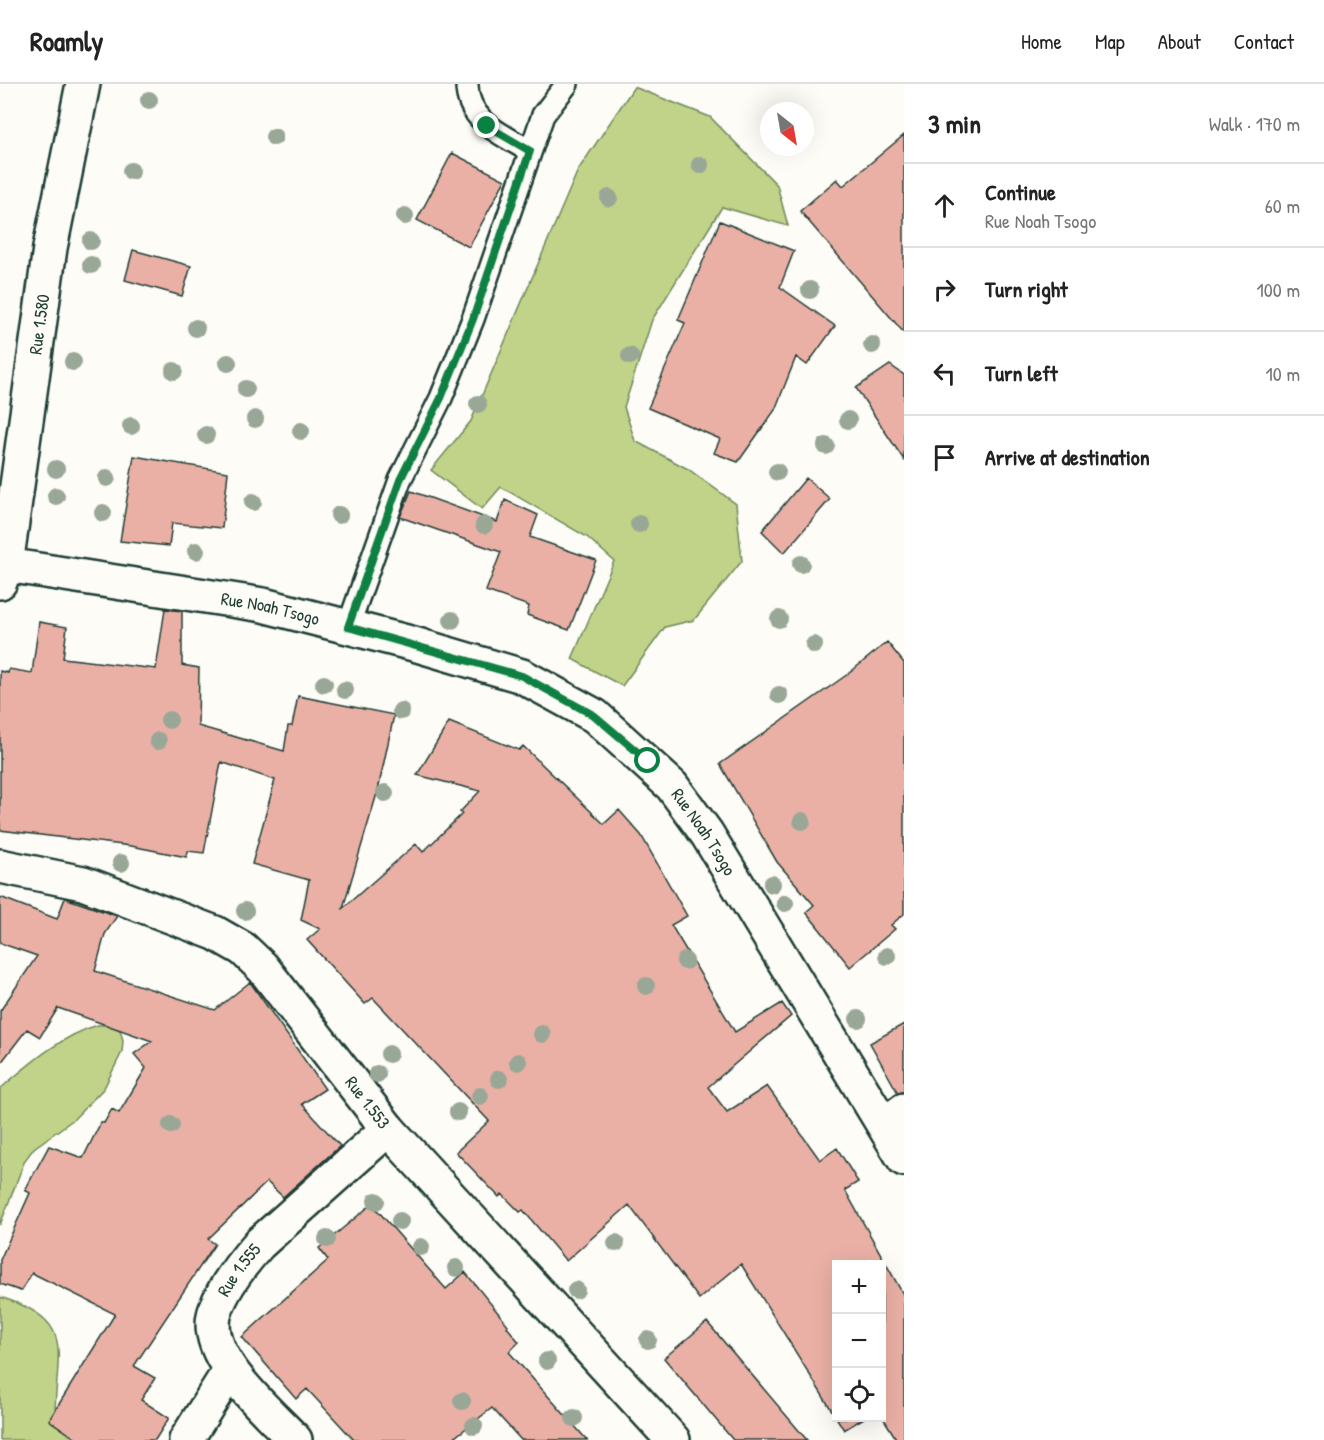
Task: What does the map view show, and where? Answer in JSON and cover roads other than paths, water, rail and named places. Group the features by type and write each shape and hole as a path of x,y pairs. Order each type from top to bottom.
{"street":[{"name":"Rue 1.580","path":"2,571 50,248 83,84"},
{"name":"Rue Noah Tsogo","path":"2,571 263,605 522,676 595,716 648,761 672,786 707,834 894,1117 904,1159"},
{"name":"Rue 1.553","path":"0,866 83,883 215,933 243,949 263,968 388,1129 673,1440"},
{"name":"Rue 1.555","path":"295,1440 230,1370 218,1346 213,1325 216,1309 246,1258 259,1244 388,1129"},
{"path":"186,1440 230,1370"}],"lane":[{"path":"467,84 472,109 487,126 530,151"},
{"path":"348,627 400,480 441,398 473,319 543,115 567,84"}]}
